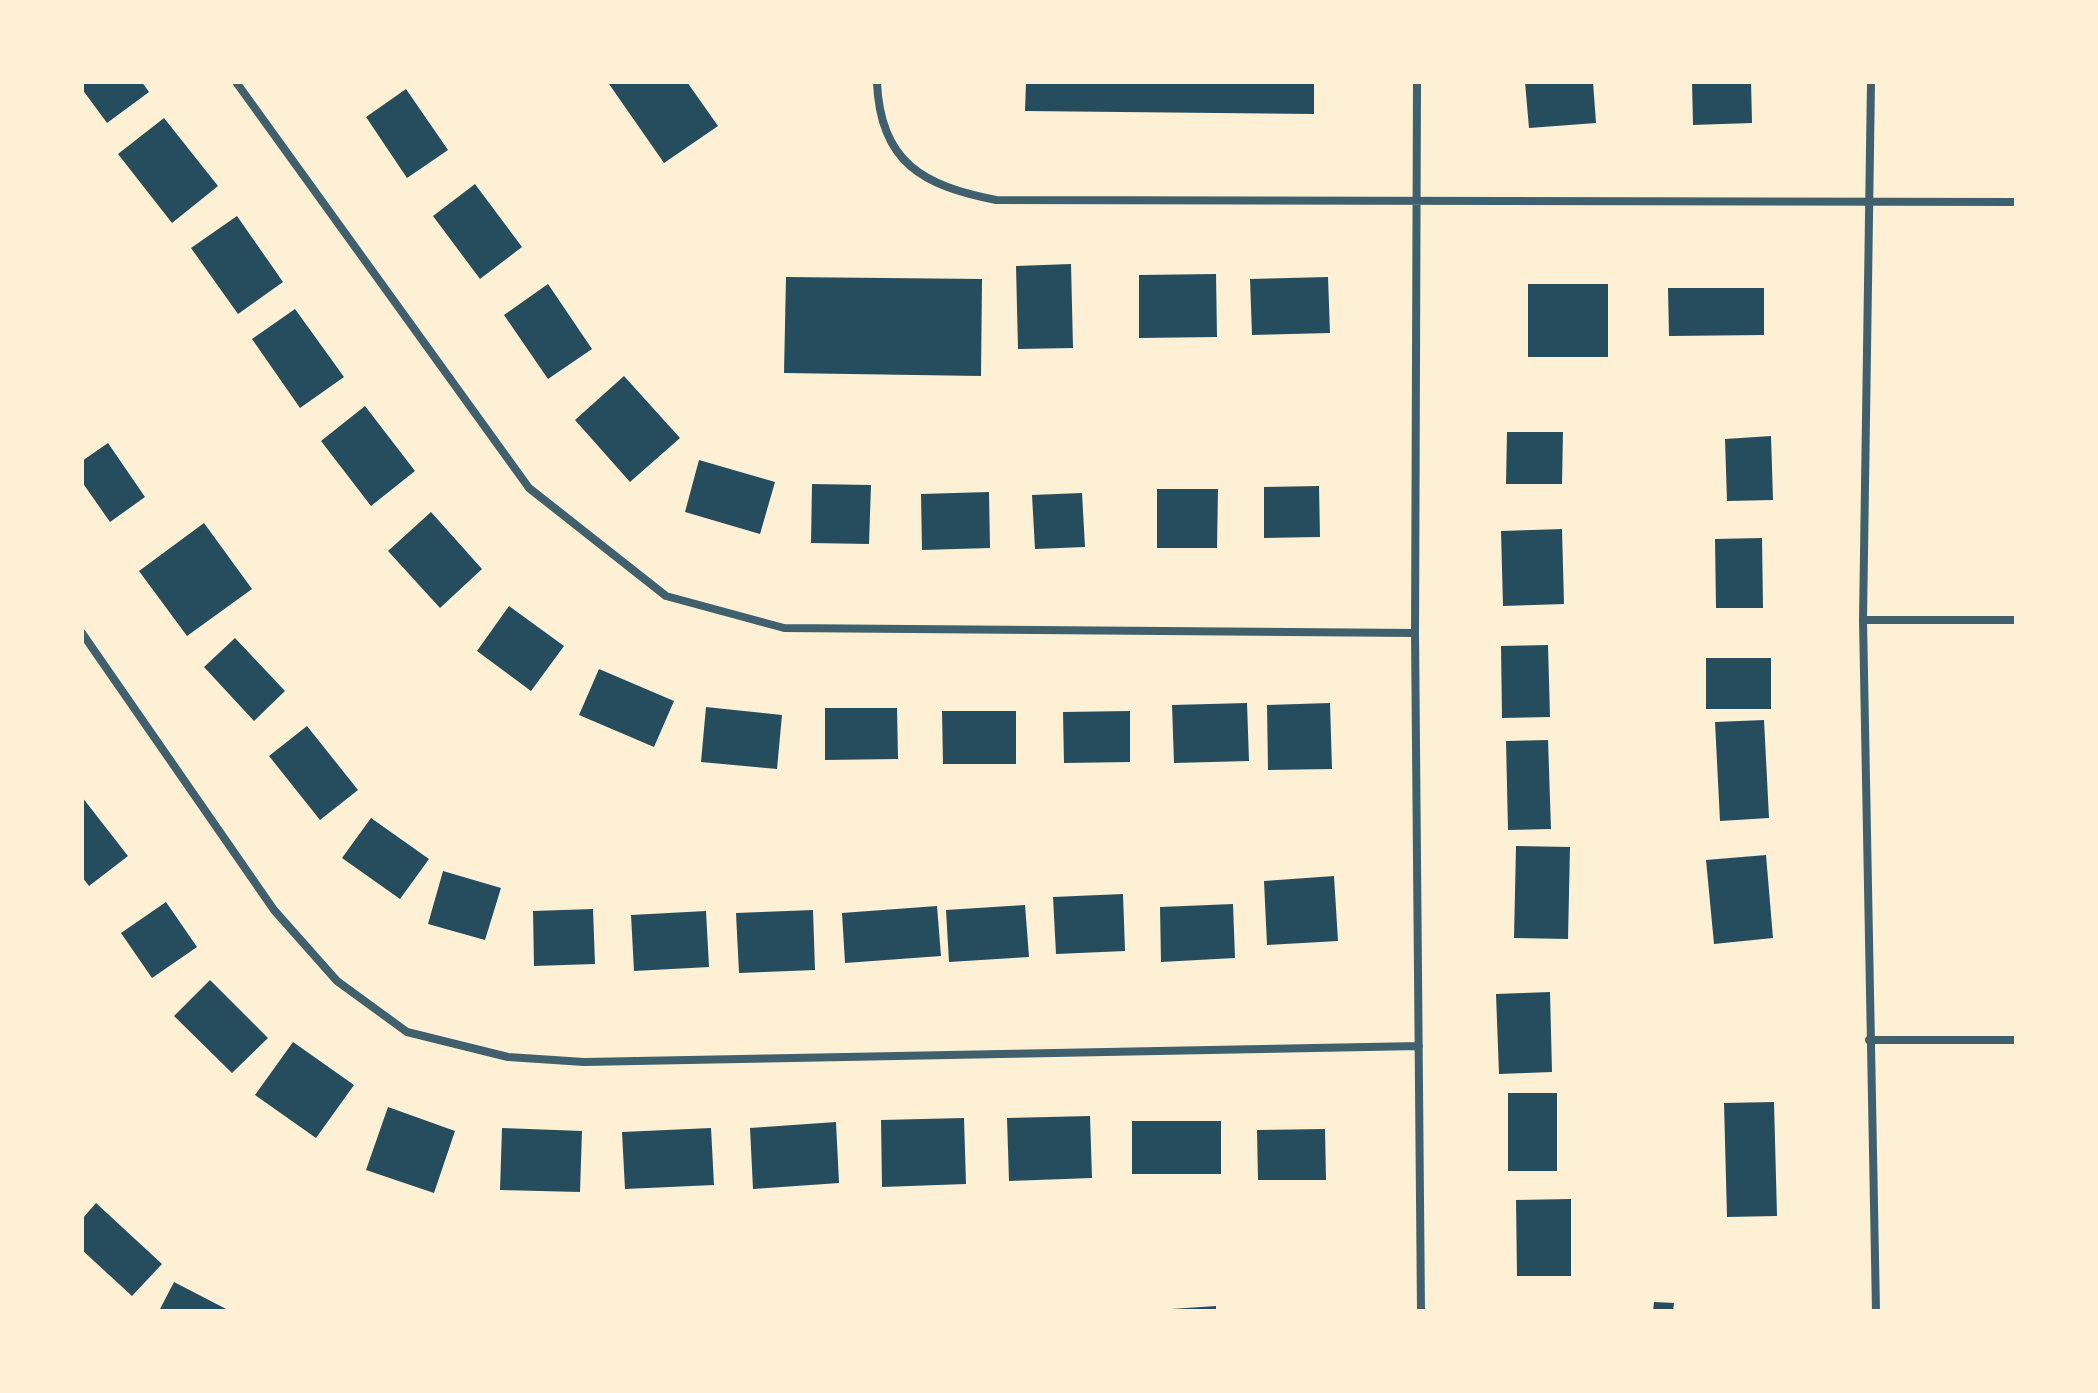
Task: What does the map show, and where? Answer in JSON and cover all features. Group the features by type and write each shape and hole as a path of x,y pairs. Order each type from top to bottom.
{"street":[{"path":"236,82 529,488 666,596 784,628 1415,633"},
{"path":"877,82 882,120 894,150 921,175 951,191 996,200 2016,202"},
{"path":"1417,82 1415,633 1421,1311"},
{"path":"1871,82 1863,620 1876,1311"},
{"path":"1863,620 2016,620"},
{"path":"82,633 274,910 337,981 407,1032 508,1057 584,1062 1419,1046"},
{"path":"1869,1040 2016,1040"}],"building":[{"path":"82,82 142,82 149,92 107,123 82,89"},
{"path":"687,82 718,126 664,163 609,84"},
{"path":"1026,82 1314,82 1314,114 1025,111"},
{"path":"1525,82 1593,82 1596,123 1529,128"},
{"path":"1692,82 1751,82 1752,123 1693,125"},
{"path":"406,89 448,150 407,178 366,117"},
{"path":"164,118 218,186 172,223 118,154"},
{"path":"475,184 522,247 480,279 433,216"},
{"path":"237,216 283,282 238,314 191,248"},
{"path":"1071,264 1073,348 1018,349 1016,266"},
{"path":"1216,274 1217,337 1139,338 1139,275"},
{"path":"786,277 982,279 981,376 784,373"},
{"path":"1328,277 1330,333 1252,335 1250,279"},
{"path":"548,284 592,349 548,379 504,315"},
{"path":"1528,284 1608,284 1608,357 1528,357"},
{"path":"1668,288 1764,288 1764,335 1669,336"},
{"path":"295,309 344,377 300,408 252,339"},
{"path":"624,376 680,438 630,482 575,420"},
{"path":"365,406 415,471 371,506 321,441"},
{"path":"1507,432 1563,432 1562,484 1506,484"},
{"path":"1771,436 1773,500 1727,501 1725,439"},
{"path":"108,443 145,497 110,522 82,482 82,461"},
{"path":"699,460 775,482 760,534 685,512"},
{"path":"812,484 871,485 869,544 811,543"},
{"path":"1319,486 1320,537 1264,538 1264,487"},
{"path":"1157,489 1218,489 1217,548 1157,548"},
{"path":"989,492 990,548 922,550 921,494"},
{"path":"1082,493 1085,547 1035,549 1032,495"},
{"path":"431,512 482,569 440,608 388,551"},
{"path":"204,523 252,589 187,636 139,571"},
{"path":"1562,529 1564,604 1503,606 1501,531"},
{"path":"1762,538 1763,608 1716,608 1715,539"},
{"path":"509,606 564,646 531,691 477,651"},
{"path":"235,638 285,691 254,721 204,667"},
{"path":"1548,645 1550,717 1502,718 1501,646"},
{"path":"1706,658 1771,658 1771,709 1706,709"},
{"path":"599,669 674,701 654,747 579,715"},
{"path":"1247,703 1249,761 1174,763 1172,705"},
{"path":"1330,703 1332,769 1268,770 1267,705"},
{"path":"706,707 782,715 777,769 701,762"},
{"path":"825,708 897,708 898,759 825,760"},
{"path":"942,711 1016,711 1016,764 943,764"},
{"path":"1130,711 1130,762 1064,763 1063,712"},
{"path":"1764,720 1769,818 1720,821 1715,722"},
{"path":"307,726 358,790 320,820 269,756"},
{"path":"1548,740 1551,829 1508,830 1506,741"},
{"path":"82,797 128,856 89,886 82,877"},
{"path":"371,818 429,859 400,899 342,858"},
{"path":"1516,846 1570,847 1568,939 1514,938"},
{"path":"1766,855 1773,938 1714,944 1706,860"},
{"path":"443,871 501,888 485,940 428,924"},
{"path":"1334,876 1338,941 1267,945 1264,881"},
{"path":"1123,894 1125,951 1056,954 1053,897"},
{"path":"166,902 197,947 152,978 121,933"},
{"path":"1233,904 1235,958 1161,962 1160,907"},
{"path":"1025,905 1029,957 949,962 946,910"},
{"path":"937,906 941,956 845,963 842,913"},
{"path":"593,909 595,964 534,966 533,911"},
{"path":"813,910 815,970 739,973 736,913"},
{"path":"706,911 709,967 634,971 631,915"},
{"path":"210,980 268,1038 232,1073 174,1016"},
{"path":"1550,992 1552,1072 1499,1074 1496,994"},
{"path":"293,1042 354,1085 316,1138 255,1095"},
{"path":"1508,1093 1557,1093 1557,1171 1508,1171"},
{"path":"1774,1102 1777,1216 1727,1217 1724,1103"},
{"path":"388,1107 455,1131 434,1193 366,1170"},
{"path":"1090,1116 1092,1178 1009,1181 1007,1118"},
{"path":"964,1118 966,1184 882,1187 881,1120"},
{"path":"1132,1121 1221,1121 1221,1174 1132,1174"},
{"path":"836,1122 839,1183 753,1189 750,1128"},
{"path":"502,1128 582,1131 580,1192 500,1190"},
{"path":"711,1128 714,1185 625,1189 622,1132"},
{"path":"1325,1129 1326,1180 1258,1180 1257,1130"},
{"path":"1571,1199 1571,1276 1517,1276 1516,1200"},
{"path":"96,1203 162,1264 132,1296 82,1250 82,1219"},
{"path":"174,1282 230,1311 159,1311"},
{"path":"1654,1302 1674,1303 1673,1311 1653,1311"},
{"path":"1216,1306 1216,1311 1171,1309"}]}
